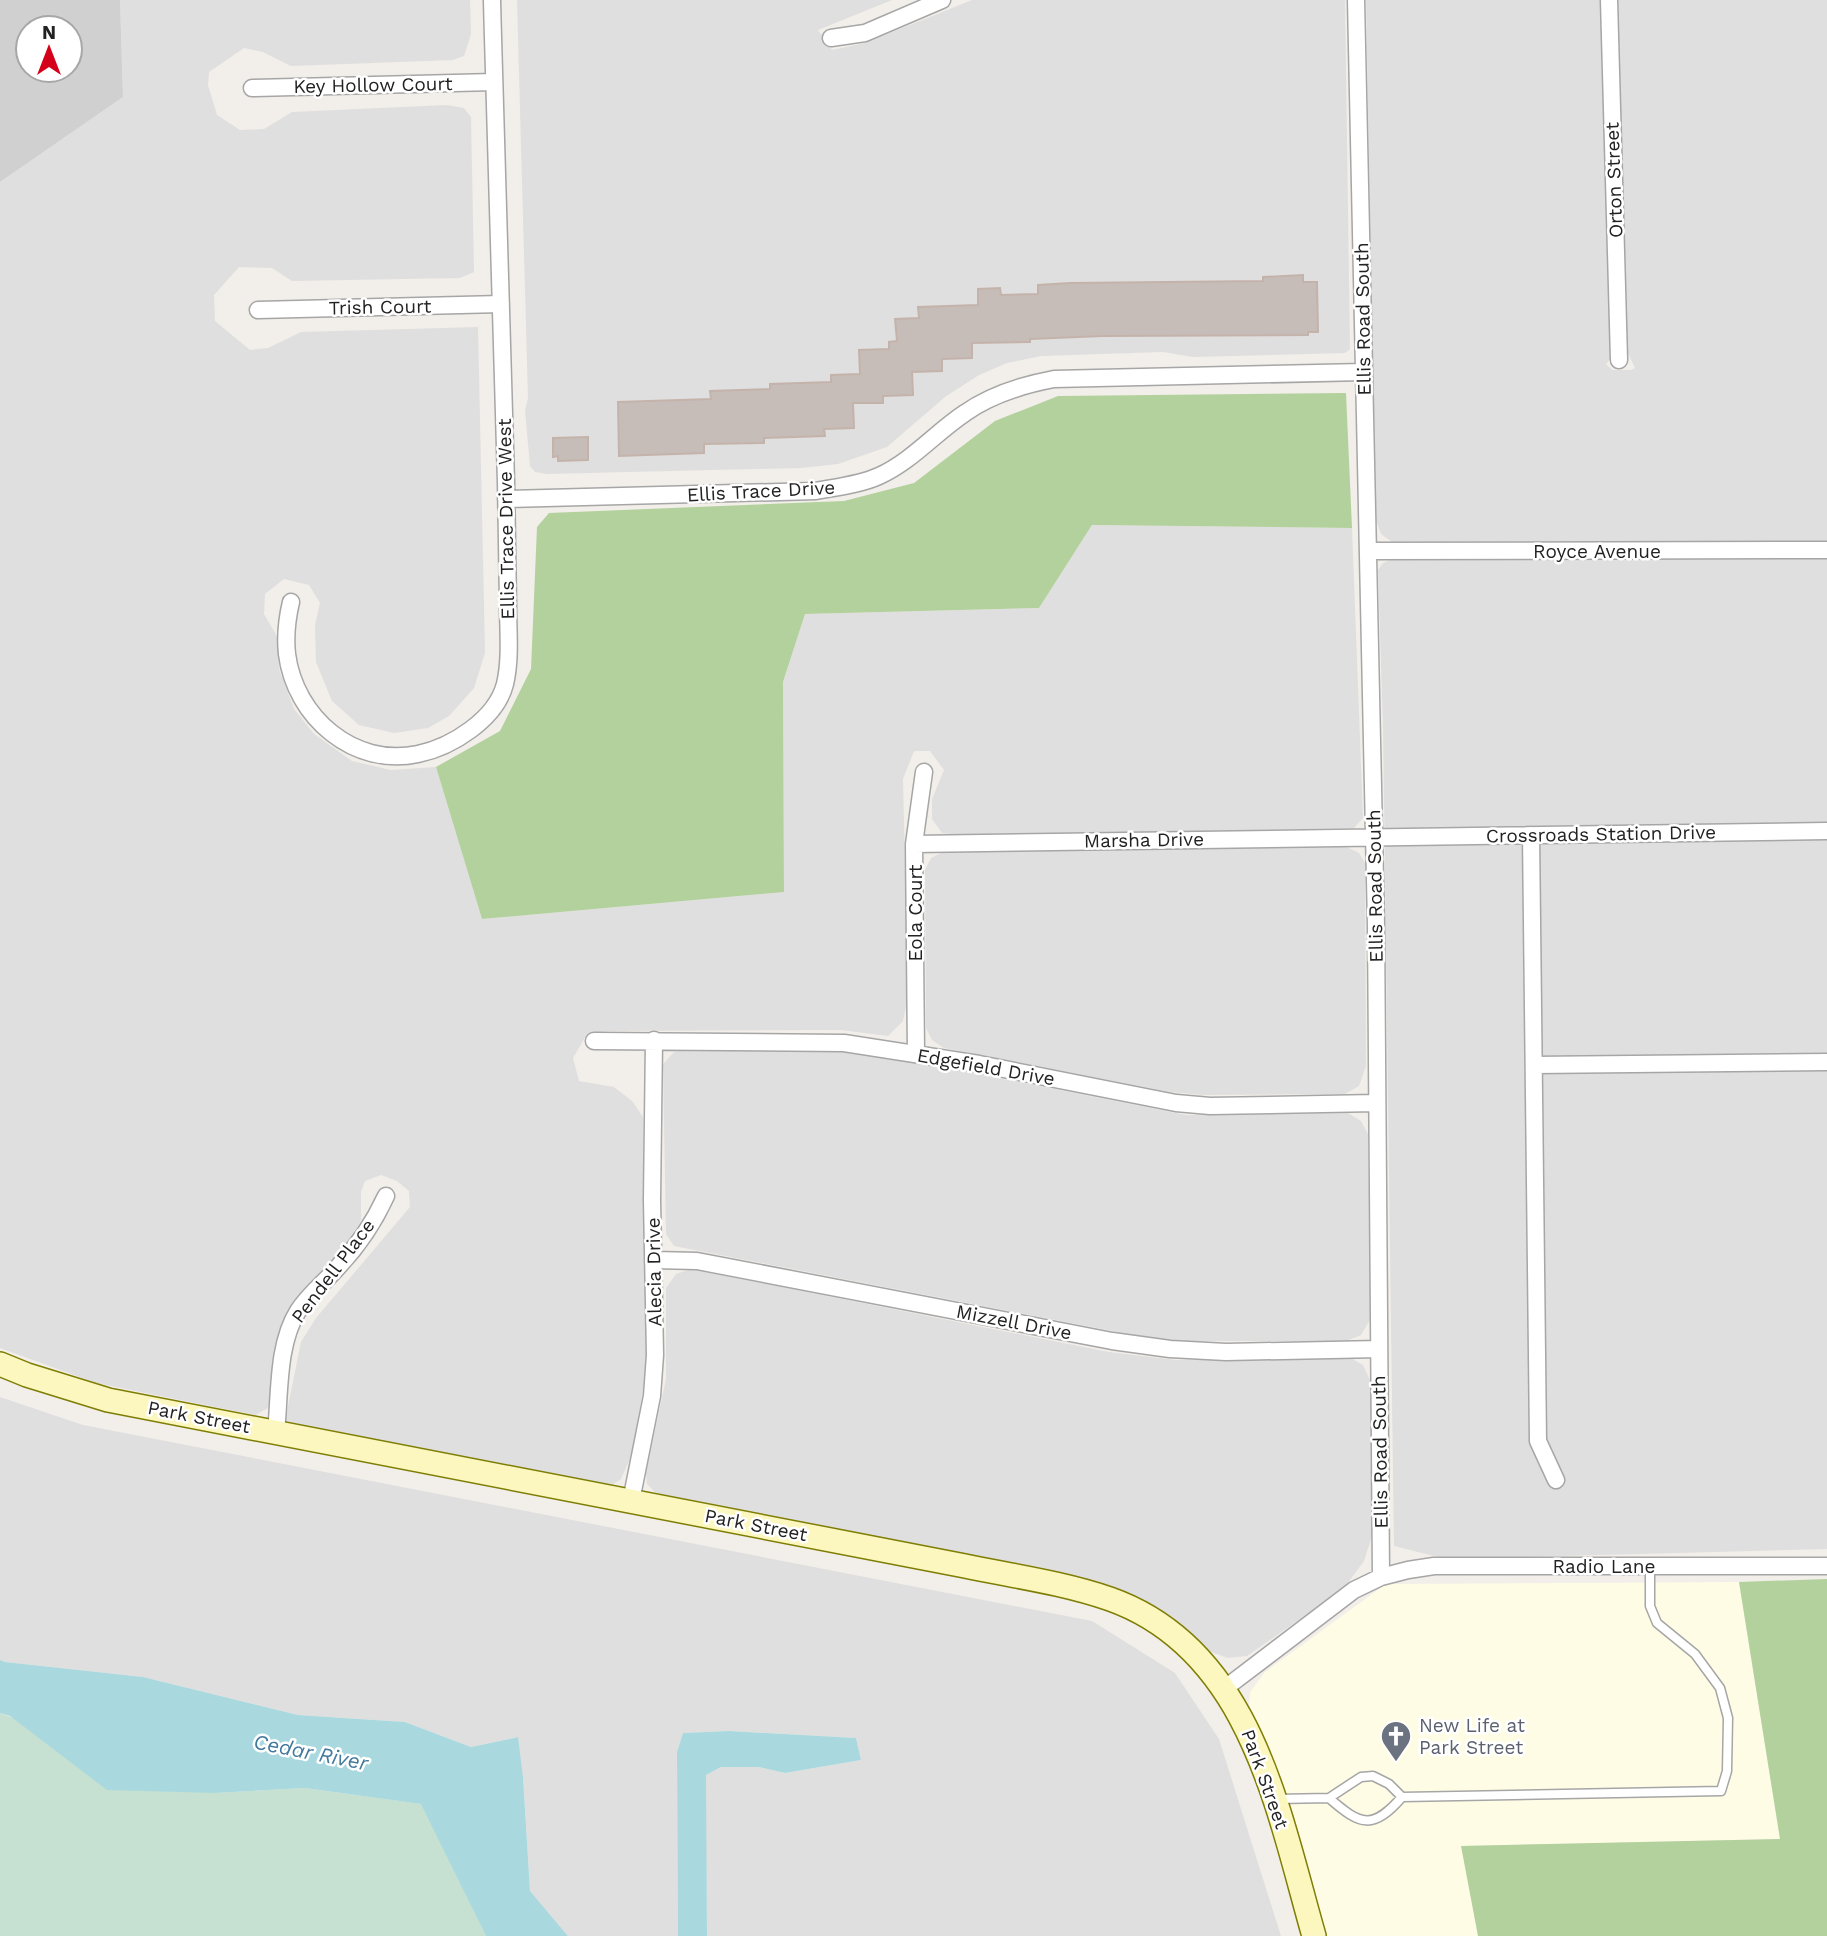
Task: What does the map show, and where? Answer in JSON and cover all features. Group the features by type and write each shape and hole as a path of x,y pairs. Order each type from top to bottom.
{"street":[{"name":"Ellis Trace Drive West","path":"291,602 287,621 287,656 294,682 318,723 340,740 367,752 384,756 412,756 440,748 477,725 488,713 505,684 509,647 492,0"},
{"path":"831,38 865,33 942,0"},
{"name":"Ellis Road South","path":"1356,0 1374,836 1381,1577"},
{"name":"Orton Street","path":"1609,0 1619,360"},
{"name":"Key Hollow Court","path":"252,88 494,82"},
{"name":"Trish Court","path":"258,310 502,304"},
{"name":"Ellis Trace Drive","path":"506,499 816,491 850,485 878,476 900,464 964,414 998,394 1054,379 1364,372"},
{"name":"Royce Avenue","path":"1368,551 1827,551"},
{"name":"Eola Court","path":"916,1055 914,844 924,772"},
{"name":"Crossroads Station Drive","path":"1374,836 1827,831"},
{"path":"1531,835 1538,1441 1556,1480"},
{"name":"Marsha Drive","path":"914,844 1374,836"},
{"name":"Alecia Drive","path":"631,1501 652,1396 655,1355 654,1040"},
{"name":"Edgefield Drive","path":"594,1041 844,1043 979,1065 1177,1103 1376,1103"},
{"path":"1534,1065 1827,1062"},
{"name":"Pendell Place","path":"276,1432 283,1356 290,1327 310,1296 356,1247 386,1196"},
{"name":"Mizzell Drive","path":"654,1260 697,1261 1098,1338 1170,1349 1226,1352 1379,1349"},
{"name":"Park Street","path":"0,1364 27,1376 108,1400 965,1566 1079,1590 1142,1613 1196,1654 1241,1715 1257,1748 1274,1799 1314,1936"},
{"name":"Radio Lane","path":"1381,1577 1434,1566 1827,1566"},
{"path":"1224,1689 1354,1590 1381,1577"}],"lane":[{"path":"1274,1799 1329,1798 1361,1777 1373,1776 1389,1784 1402,1797 1721,1791 1727,1771 1728,1718 1720,1688 1695,1654 1657,1623 1650,1606 1650,1566"},
{"path":"1329,1798 1358,1820 1375,1820 1387,1814 1402,1797"}],"shaded area":[{"path":"0,0 120,0 123,97 0,182"},
{"path":"120,0 470,0 471,34 464,56 453,60 291,66 263,52 244,48 209,72 208,85 217,115 240,130 264,129 292,112 447,105 464,108 471,117 474,272 460,278 292,281 272,268 239,267 214,295 215,321 250,350 268,348 301,332 478,327 485,653 474,688 449,716 428,728 394,733 359,725 332,701 316,662 315,625 320,603 309,585 284,579 265,594 264,614 278,638 279,669 294,709 314,734 352,761 391,770 436,767 482,919 784,892 783,682 805,614 1039,608 1092,525 1352,528 1363,818 1354,828 968,836 942,833 932,819 932,799 944,770 930,751 914,751 903,779 908,997 903,1021 888,1036 841,1030 608,1031 587,1034 573,1058 579,1081 614,1087 632,1101 643,1117 647,1366 632,1454 621,1479 610,1486 285,1421 301,1342 316,1318 410,1207 409,1191 397,1181 381,1175 365,1181 361,1192 361,1219 357,1234 283,1326 268,1408 255,1415 96,1383 0,1348 0,182 123,97"},
{"path":"517,0 892,0 818,30 832,50 865,43 972,0 1345,0 1350,349 1345,353 1193,357 1163,352 1041,356 1007,363 979,375 945,397 887,447 838,464 801,468 547,474 535,472 530,466 525,410 528,398"},
{"path":"1366,0 1601,0 1612,357 1606,364 1612,370 1631,370 1635,368 1626,349 1616,0 1827,0 1827,541 1392,542 1381,534 1376,520"},
{"path":"1395,558 1827,558 1827,1549 1446,1559 1394,1546 1383,727 1378,570 1383,563"},
{"path":"1347,847 1359,853 1365,863 1366,1066 1359,1086 1345,1094 1202,1095 1171,1092 944,1048 932,1040 926,1028 925,870 931,858 943,852"},
{"path":"690,1049 866,1052 1186,1115 1348,1113 1361,1121 1368,1134 1371,1318 1361,1335 1346,1341 1164,1341 674,1246 666,1234 663,1064 674,1052"},
{"path":"691,1269 1109,1352 1176,1360 1351,1358 1363,1365 1371,1382 1372,1536 1364,1561 1344,1588 1247,1656 1228,1658 1208,1651 1174,1618 1128,1593 1077,1577 658,1495 647,1484 646,1473 666,1379 666,1288 676,1274"},
{"path":"0,1397 83,1425 1092,1621 1175,1673 1219,1739 1281,1936 707,1936 705,1775 721,1767 759,1767 785,1773 861,1760 856,1738 729,1731 683,1733 677,1752 678,1936 568,1936 530,1891 523,1777 517,1737 471,1747 405,1722 298,1715 143,1677 0,1660"},
{"path":"1739,1582 1780,1839 1462,1846 1478,1936 1326,1936 1249,1705 1250,1692 1265,1672 1386,1584"}],"green space":[{"path":"1346,393 1352,528 1092,525 1039,608 805,614 783,682 784,892 482,919 436,767 500,731 531,669 537,527 549,513 844,501 914,483 995,421 1058,396"},
{"path":"1827,1579 1827,1936 1478,1936 1461,1846 1780,1839 1739,1582"},
{"path":"0,1713 215,1793 305,1788 422,1804 486,1936 0,1936"}],"water":[{"name":"Cedar River","path":"0,1660 143,1677 298,1715 405,1722 471,1747 518,1737 530,1891 568,1936 486,1936 421,1804 305,1788 215,1793 107,1790 10,1716 0,1713"},
{"path":"729,1731 856,1738 861,1760 785,1773 759,1767 721,1767 706,1775 707,1936 678,1936 677,1752 683,1733"}],"building":[{"path":"1303,275 1303,282 1317,282 1318,332 1308,332 1308,335 1103,336 972,343 972,358 942,359 942,371 912,372 913,395 883,396 883,403 853,403 854,428 824,429 825,436 764,438 764,443 704,444 704,453 619,456 618,402 711,399 710,391 770,389 770,384 831,382 831,375 860,374 859,350 889,349 889,342 897,341 895,319 919,318 918,307 978,305 978,289 1000,288 1001,295 1038,294 1038,285 1263,281 1263,277"},
{"path":"588,437 588,460 558,461 558,456 553,457 553,438"}],"place":[{"name":"New Life at Park Street","path":"1396,1763"}]}
